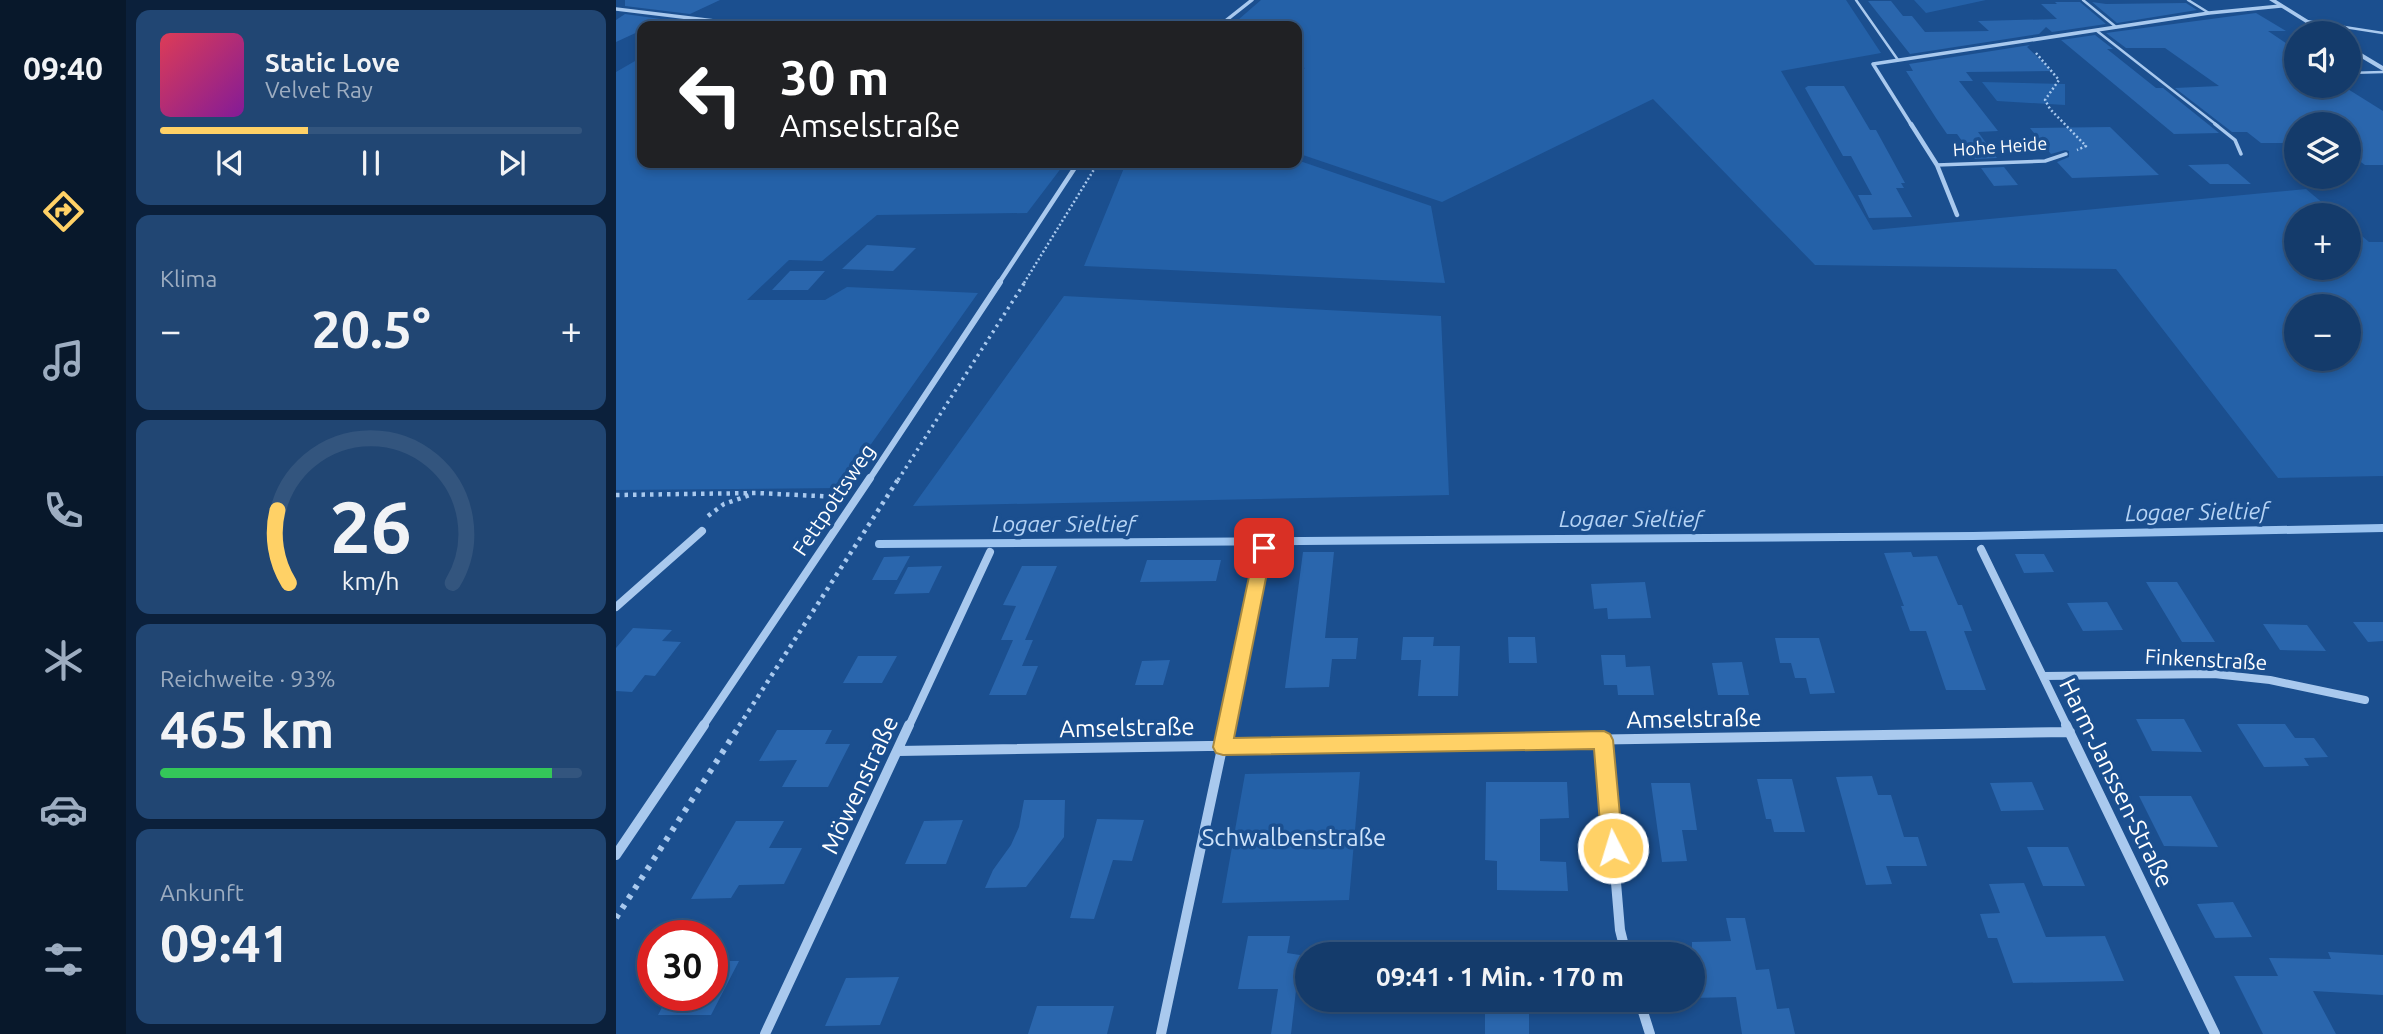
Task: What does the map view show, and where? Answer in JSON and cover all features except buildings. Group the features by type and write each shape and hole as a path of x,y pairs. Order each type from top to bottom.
{"street":[{"path":"1225,21 1252,0"},
{"path":"2272,0 2306,21"},
{"name":"Hohe Heide","path":"1957,215 1937,165 1873,64 2209,13 2281,6"},
{"path":"616,9 715,21"},
{"path":"2361,56 2383,71"},
{"name":"Fettpottsweg","path":"616,855 857,498 1075,168"},
{"path":"616,607 702,531"},
{"path":"1161,1034 1264,548"},
{"name":"Harm-Janssen-Straße","path":"1981,549 2215,1034"},
{"name":"Möwenstraße","path":"765,1034 990,552"},
{"name":"Finkenstraße","path":"2044,676 2219,675 2269,680 2365,700"},
{"name":"Amselstraße","path":"898,751 2070,732"},
{"path":"1604,740 1623,942"},
{"path":"1643,1012 1650,1034"}],"lane":[{"path":"1856,0 1898,60"},
{"path":"2083,0 2116,27"},
{"path":"2188,0 2209,13"},
{"path":"2361,30 2383,33"},
{"path":"2096,31 2235,140 2241,154"},
{"path":"2361,72 2383,71"},
{"name":"Hohe Heide","path":"1937,165 2045,161 2066,154"}],"path":[{"name":"Hohe Heide","path":"2015,43 2035,52 2059,80 2045,100 2050,109 2086,146 2066,154"},
{"path":"616,918 1047,248 1095,168"},
{"path":"616,495 757,493 857,498"},
{"path":"702,531 701,525 706,518 724,504 757,493"}],"green space":[{"path":"1261,0 1846,0 1881,53 1781,71 1873,230 2306,189 2323,203 2284,203 2284,280 2361,280 2361,235 2369,242 2383,242 2383,476 2278,478 2116,269 1815,265 1653,99 1442,202 1302,155 1302,70 1305,68 1302,67 1302,21 1237,21"},
{"path":"1914,0 1986,0 1926,13"},
{"path":"637,60 637,168 1061,168 1027,213 877,215 822,261 789,260 747,300 825,300 847,287 978,293 840,488 616,490 616,72"},
{"path":"1982,82 2065,84 2065,105 1997,101"},
{"path":"1302,162 1431,206 1445,283 1084,266 1124,168 1302,168"},
{"path":"1064,296 1441,316 1449,495 913,506"},
{"name":"Schwalbenstraße","path":"1360,772 1349,900 1222,903 1245,774"}],"waterway":[{"name":"Logaer Sieltief","path":"879,544 1973,536 2383,528"}],"route":[{"path":"1264,548 1223,747 1604,740 1613,848"}]}
